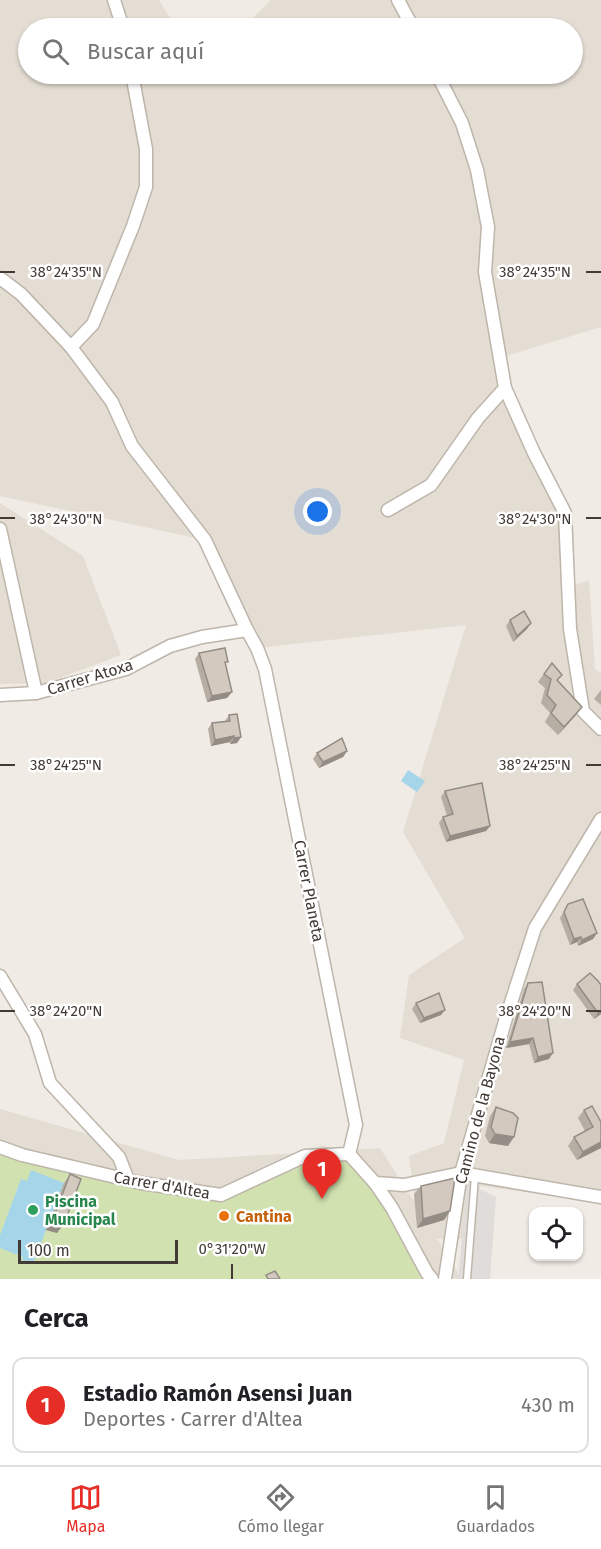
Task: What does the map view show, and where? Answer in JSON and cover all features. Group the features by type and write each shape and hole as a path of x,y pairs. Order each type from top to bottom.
{"street":[{"path":"114,0 120,18"},
{"path":"398,0 408,18"},
{"path":"71,347 93,324 133,226 146,187 146,149 134,84"},
{"path":"441,84 462,123 477,170 488,226 485,272 506,388 534,453 565,513 570,629 583,711 601,729"},
{"name":"Carrer Planeta","path":"0,278 21,294 71,347 112,402 132,446 205,540 257,648 265,669 356,1125 349,1154"},
{"path":"388,510 431,485 478,418 506,388"},
{"path":"0,529 36,693"},
{"name":"Carrer Atoxa","path":"0,695 36,693 126,669 170,646 247,630"},
{"name":"Camino de la Bayona","path":"445,1279 461,1173 506,1018 536,928 601,819"},
{"path":"0,976 35,1034 50,1083 119,1157 128,1180"},
{"name":"Carrer d'Altea","path":"0,1147 22,1155 128,1180 221,1195 305,1156 349,1154"},
{"path":"349,1154 375,1183 392,1208 432,1279"},
{"path":"375,1183 404,1185 461,1173 601,1197"}],"lane":[{"path":"467,1279 475,1175"}],"shaded area":[{"path":"0,0 159,0 170,18 18,18 18,84 583,84 583,18 252,18 271,0 601,0 601,327 500,358 565,513 569,587 589,580 595,669 601,673 601,1193 598,1202 480,1186 463,1239 437,1239 462,1279 0,1279 0,1109 179,1160 380,1148 415,1203 409,1156 444,1143 464,1060 400,1038 409,975 465,938 403,832 466,625 257,648 205,540 0,496"},
{"path":"0,503 83,556 121,655 46,683 0,684"},
{"path":"467,1183 496,1197 490,1279 458,1279"}],"green space":[{"path":"0,1147 221,1195 305,1156 349,1154 375,1183 432,1279 0,1279"}],"water":[{"path":"408,770 425,781 417,792 401,781"},
{"path":"31,1170 64,1183 33,1264 22,1260 23,1257 0,1248 0,1235 21,1179 27,1181"}],"building":[{"path":"524,611 531,623 517,636 510,620"},
{"path":"225,648 228,662 225,662 232,692 212,696 199,653"},
{"path":"552,663 562,675 557,680 582,707 564,727 551,713 556,705 547,695 551,679 544,674"},
{"path":"237,714 241,737 215,740 212,723 230,721 229,715"},
{"path":"342,738 347,751 323,762 317,753"},
{"path":"482,783 490,826 450,836 443,817 453,814 445,791"},
{"path":"583,899 597,933 582,940 581,937 574,939 564,912 568,904"},
{"path":"590,973 601,985 601,1011 598,1013 577,984"},
{"path":"542,982 553,1053 538,1057 533,1038 510,1042 528,983"},
{"path":"439,993 445,1010 424,1018 416,1003"},
{"path":"592,1106 601,1122 601,1142 583,1152 574,1137 593,1127 584,1110"},
{"path":"496,1107 513,1113 518,1118 514,1137 495,1134 491,1127"},
{"path":"70,1174 81,1179 64,1224 52,1222"},
{"path":"455,1178 450,1211 423,1219 421,1186"},
{"path":"275,1271 280,1279 268,1279 266,1275"}],"place":[{"name":"Estadio Ramón Asensi Juan","path":"322,1199"},
{"name":"Piscina Municipal","path":"33,1210"},
{"name":"Cantina","path":"224,1216"}]}
